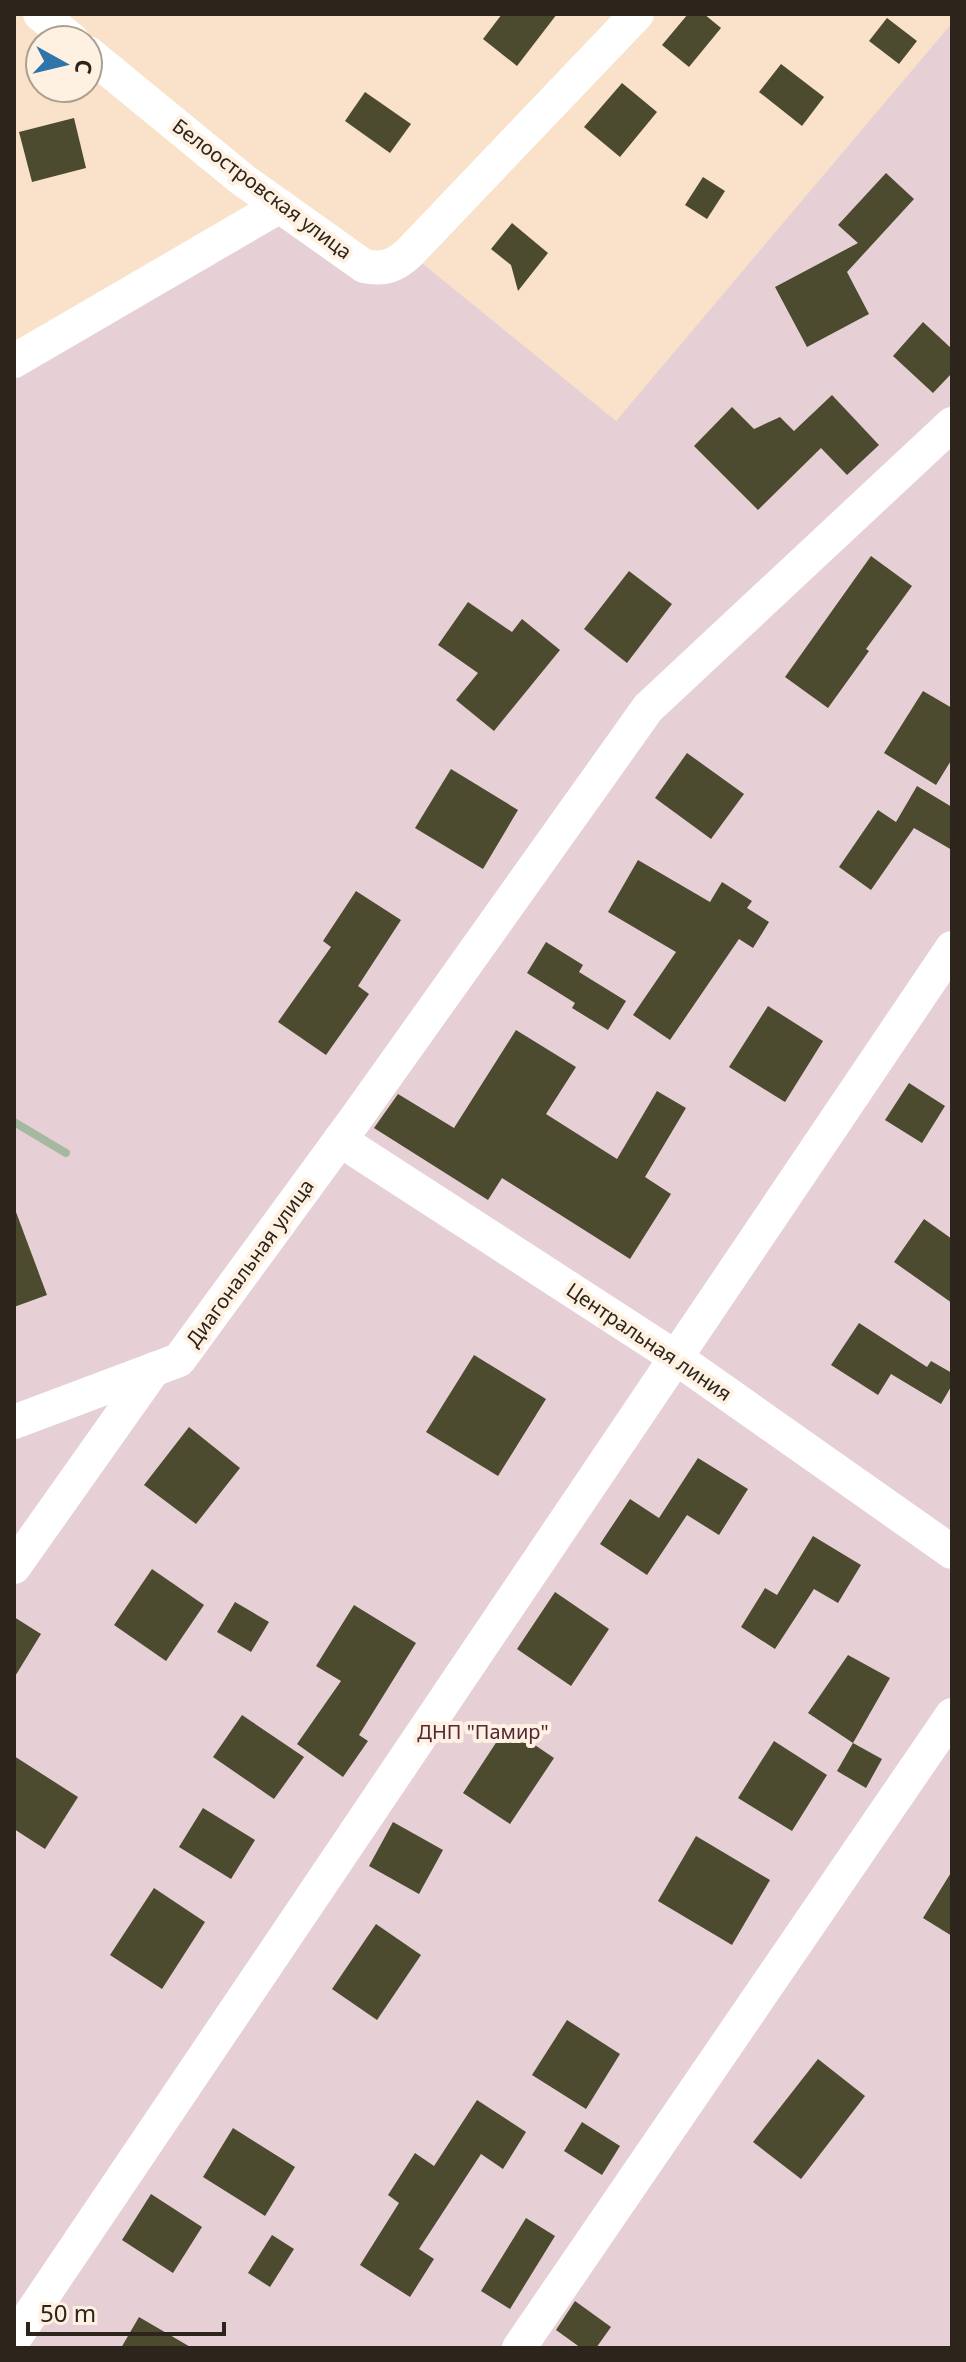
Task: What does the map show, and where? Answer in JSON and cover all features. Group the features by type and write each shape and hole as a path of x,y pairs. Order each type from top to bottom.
{"street":[{"name":"Белоостровская улица","path":"104,66 243,180 364,266 381,269 399,262 637,14"},
{"path":"14,361 280,206"},
{"name":"Диагональная улица","path":"14,1422 179,1360 648,708 952,424"},
{"path":"14,2339 952,948"},
{"name":"Центральная линия","path":"340,1140 675,1357 952,1552"},
{"path":"14,1567 154,1369"},
{"path":"519,2348 952,1715"}],"green space":[{"name":"ДНП \"Памир\"","path":"952,23 952,2348 14,2348 14,362 262,216 365,266 412,255 616,421"}],"building":[{"path":"502,14 557,14 517,66 483,39"},
{"path":"688,14 704,14 721,28 689,67 662,45"},
{"path":"887,18 917,41 899,64 869,41"},
{"path":"781,64 824,97 802,126 759,92"},
{"path":"622,83 657,112 620,157 584,127"},
{"path":"365,92 411,124 390,153 345,121"},
{"path":"74,118 86,168 32,182 19,132"},
{"path":"886,173 914,199 847,272 869,314 807,347 775,287 858,243 838,225"},
{"path":"703,177 725,191 707,219 685,205"},
{"path":"512,223 548,253 518,291 511,265 491,249"},
{"path":"923,322 952,349 952,373 933,393 893,356"},
{"path":"832,395 879,445 847,475 821,448 758,510 694,446 732,407 754,429 780,417 794,431"},
{"path":"871,556 912,586 828,708 785,677"},
{"path":"629,571 672,604 627,663 584,629"},
{"path":"468,602 512,632 522,619 560,650 494,731 456,700 478,673 438,645"},
{"path":"923,691 952,708 952,759 936,785 884,753"},
{"path":"687,753 744,794 711,839 655,798"},
{"path":"451,769 518,810 483,869 415,828"},
{"path":"917,786 952,807 952,850 914,828 871,890 839,867 878,810 896,822"},
{"path":"638,860 710,902 722,882 752,901 747,908 769,922 753,948 739,939 670,1040 633,1015 676,952 608,912"},
{"path":"356,891 401,920 358,986 369,994 326,1055 278,1022 331,947 323,941"},
{"path":"546,942 583,965 579,972 626,1001 608,1030 572,1008 575,1003 527,973"},
{"path":"768,1006 823,1041 785,1102 729,1067"},
{"path":"516,1030 576,1067 546,1114 617,1159 657,1091 686,1108 645,1177 671,1194 630,1259 502,1178 488,1200 374,1128 398,1094 454,1128"},
{"path":"909,1083 945,1106 922,1143 885,1120"},
{"path":"14,1213 47,1295 14,1307"},
{"path":"924,1219 952,1239 952,1303 894,1262"},
{"path":"859,1323 927,1367 931,1361 952,1373 952,1385 941,1404 891,1374 878,1395 831,1365"},
{"path":"474,1355 546,1399 498,1476 426,1432"},
{"path":"189,1427 240,1468 196,1524 144,1485"},
{"path":"698,1458 748,1489 719,1535 687,1515 647,1575 600,1544 630,1499 659,1518"},
{"path":"813,1536 861,1565 838,1603 814,1589 775,1649 741,1627 765,1588 777,1595"},
{"path":"152,1569 204,1605 166,1661 114,1625"},
{"path":"555,1592 609,1629 571,1686 517,1649"},
{"path":"235,1602 269,1622 251,1652 217,1632"},
{"path":"354,1605 416,1643 359,1735 368,1741 343,1777 297,1744 341,1681 316,1666"},
{"path":"14,1617 41,1634 14,1678"},
{"path":"848,1655 890,1678 853,1743 808,1713"},
{"path":"242,1715 304,1757 274,1799 213,1757"},
{"path":"507,1726 554,1758 510,1824 463,1793"},
{"path":"774,1741 827,1775 792,1831 738,1798"},
{"path":"853,1743 882,1759 866,1788 837,1771"},
{"path":"14,1756 78,1797 45,1849 14,1829"},
{"path":"203,1808 255,1840 231,1879 179,1847"},
{"path":"393,1822 443,1850 419,1894 369,1866"},
{"path":"696,1836 770,1880 732,1945 658,1901"},
{"path":"952,1871 952,1936 923,1918"},
{"path":"154,1888 205,1922 162,1989 110,1955"},
{"path":"376,1924 421,1955 377,2020 332,1989"},
{"path":"567,2020 620,2054 586,2109 532,2075"},
{"path":"818,2059 865,2096 801,2179 753,2142"},
{"path":"477,2100 526,2132 503,2169 481,2154 419,2249 434,2259 410,2297 360,2265 399,2203 388,2195 415,2153 434,2166"},
{"path":"582,2122 620,2146 602,2175 564,2151"},
{"path":"233,2128 295,2167 265,2216 203,2177"},
{"path":"151,2194 202,2227 173,2273 122,2240"},
{"path":"526,2218 555,2236 510,2309 481,2291"},
{"path":"272,2235 294,2249 270,2287 248,2273"},
{"path":"575,2301 611,2327 596,2348 581,2348 556,2330"},
{"path":"139,2317 192,2348 121,2348"}],"waterway":[{"path":"14,1122 66,1153"}]}
